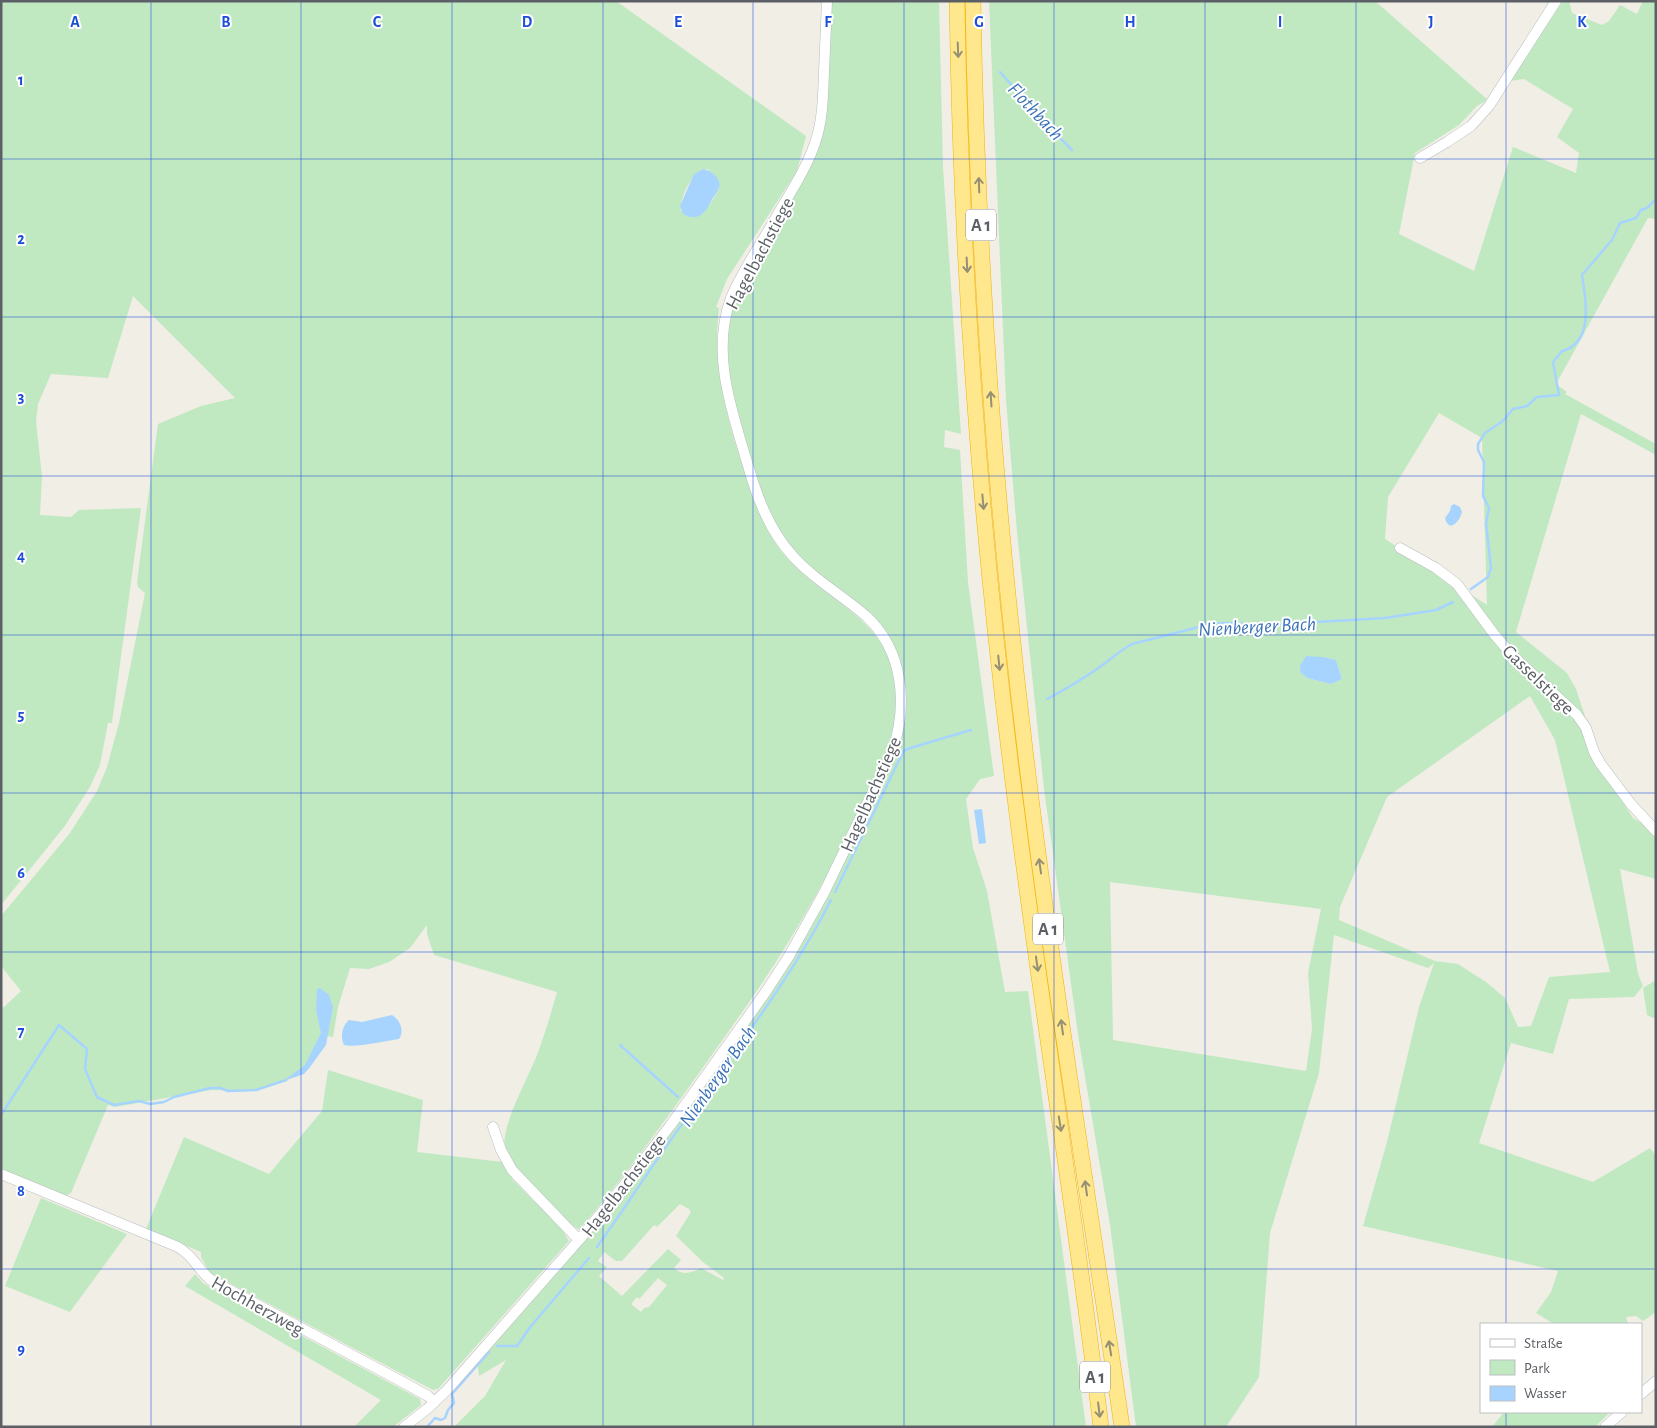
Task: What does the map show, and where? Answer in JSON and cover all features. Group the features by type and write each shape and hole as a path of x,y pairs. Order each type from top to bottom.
{"highway":[{"name":"A 1","path":"957,1 963,198 979,447 993,604 1015,804 1036,963 1102,1427"},
{"name":"A 1","path":"973,1 980,212 995,454 1014,658 1036,840 1122,1427"}],"street":[{"name":"Hagelbachstiege","path":"404,1427 435,1402 579,1240 670,1126 790,956 824,893 892,752 897,737 901,718 900,686 894,658 879,630 865,616 816,578 798,561 784,546 767,519 750,472 724,373 722,356 724,324 732,295 801,173 812,151 819,130 823,99 827,1"},
{"path":"1420,158 1471,126 1489,106 1556,1"},
{"name":"Gasselstiege","path":"1400,548 1436,568 1457,584 1510,653 1578,715 1586,728 1600,764 1631,804 1656,831"},
{"path":"493,1126 500,1150 512,1170 579,1240"},
{"name":"Hochherzweg","path":"1,1174 178,1247 189,1254 202,1272 211,1280 397,1379 428,1396 435,1402"},
{"path":"1642,1393 1656,1381"},
{"path":"1606,1427 1621,1413"}],"green space":[{"path":"1,1 616,1 806,136 797,171 727,279 716,307 719,308 717,349 719,369 726,409 747,481 769,533 785,556 795,566 861,620 882,645 890,660 897,692 895,738 852,828 810,906 779,957 737,1020 659,1129 579,1230 549,1204 526,1180 509,1157 505,1148 507,1128 511,1115 537,1055 557,992 434,955 427,934 427,925 410,948 389,962 369,969 350,968 338,1007 333,1037 326,1036 303,1074 256,1091 211,1090 115,1107 108,1105 71,1193 65,1196 1,1170 1,1007 4,1007 21,991 1,966 1,916 70,833 97,791 107,767 119,723 145,593 138,587 137,582 158,424 201,406 235,398 133,296 108,378 51,374 38,404 36,421 42,477 40,515 71,517 79,510 141,508 112,723 108,723 100,765 90,787 64,827 1,905","holes":["708,169 719,189 709,206 681,211 684,193 691,181 699,171"]},
{"path":"827,1 939,1 943,167 961,434 945,430 944,447 960,450 968,582 994,776 980,779 966,799 973,848 987,891 1005,992 1028,991 1086,1427 454,1427 485,1396 506,1360 479,1376 477,1360 536,1295 782,973 892,752 900,686 879,630 817,578 775,532 727,391 725,318 815,144","holes":["680,1204 691,1212 676,1236 703,1262 724,1278 723,1280 701,1268 687,1273 677,1271 674,1268 681,1260 668,1249 622,1296 599,1276 607,1267 598,1261 604,1252 616,1261 622,1261 654,1225 657,1227","658,1278 667,1285 649,1307 644,1308 641,1312 631,1304 637,1297 639,1299"]},
{"path":"989,1 1375,1 1488,100 1477,106 1459,125 1415,153 1399,234 1474,271 1513,147 1576,173 1579,153 1557,137 1573,109 1524,79 1510,81 1563,1 1569,1 1572,13 1602,25 1609,21 1620,5 1637,14 1643,1 1656,1 1656,219 1648,218 1556,384 1567,392 1565,394 1656,444 1656,455 1581,414 1516,632 1567,673 1576,689 1585,716 1577,717 1594,759 1633,818 1656,831 1656,879 1620,869 1638,974 1643,986 1634,997 1569,999 1553,1054 1511,1043 1479,1143 1593,1182 1650,1148 1656,1156 1656,1312 1643,1321 1636,1316 1626,1317 1628,1323 1552,1323 1536,1313 1551,1292 1558,1271 1363,1226 1387,1142 1419,1007 1434,963 1428,968 1334,935 1319,1073 1270,1233 1259,1377 1226,1427 1136,1427 1110,1225 1079,1041 1044,789 1017,532 1006,400","holes":["1439,413 1482,438 1487,605 1385,539 1388,497","1323,657 1336,660 1342,679 1331,684 1307,678 1300,672","1530,696 1555,740 1610,972 1549,977 1531,1026 1518,1027 1505,998 1486,982 1458,964 1435,961 1339,920 1340,907 1387,797","1110,882 1321,909 1308,973 1312,1029 1306,1071 1113,1040"]},
{"path":"1656,980 1656,1019 1647,1015 1643,988"},
{"path":"328,1070 423,1100 417,1152 503,1162 513,1180 562,1229 569,1241 438,1389 433,1390 210,1273 201,1257 201,1252 146,1229 184,1137 269,1174 322,1111"},
{"path":"41,1198 127,1234 70,1312 5,1286"},
{"path":"195,1274 203,1283 420,1399 421,1405 393,1427 354,1427 381,1400 185,1286"},
{"path":"1503,1413 1609,1413 1595,1427 1492,1427"}],"water":[{"path":"703,169 709,171 717,178 720,185 719,188 702,214 694,217 683,214 680,206 694,174"},
{"path":"1454,504 1460,507 1462,512 1457,522 1452,526 1447,523 1445,518"},
{"path":"1306,656 1336,660 1342,679 1331,684 1307,678 1300,672 1300,666"},
{"path":"982,809 986,843 979,844 974,810"},
{"path":"320,988 329,995 333,1007 326,1045 304,1074 283,1081 305,1065 321,1033 316,1010 317,989"},
{"path":"392,1015 401,1026 402,1033 399,1039 363,1045 344,1045 342,1032 349,1020 362,1022"}],"waterway":[{"name":"Flothbach","path":"1000,72 1072,150"},
{"name":"Nienberger Bach","path":"1471,589 1488,577 1491,568 1486,523 1489,508 1483,496 1484,462 1478,450 1478,444 1485,433 1503,421 1513,409 1527,406 1537,397 1559,395 1553,362 1562,351 1572,346 1579,339 1586,319 1582,275 1612,240 1620,223 1636,218 1641,210 1647,208 1656,199"},
{"name":"Nienberger Bach","path":"1047,699 1085,677 1132,644 1211,624 1267,625 1385,618 1436,610 1453,602"},
{"name":"Nienberger Bach","path":"835,892 903,752 907,749 971,730"},
{"name":"Nienberger Bach","path":"597,1247 782,984 816,929 831,900"},
{"path":"1,1115 59,1025 87,1049 85,1069 97,1097 114,1105 139,1101 150,1104 164,1102 174,1097 210,1088 220,1088 228,1091 256,1090 286,1080"},
{"path":"620,1045 678,1097"},
{"name":"Nienberger Bach","path":"497,1346 517,1346 531,1326 589,1258"},
{"name":"Nienberger Bach","path":"427,1427 435,1418 441,1420 445,1418 448,1410 454,1403 452,1394 489,1352"}]}
